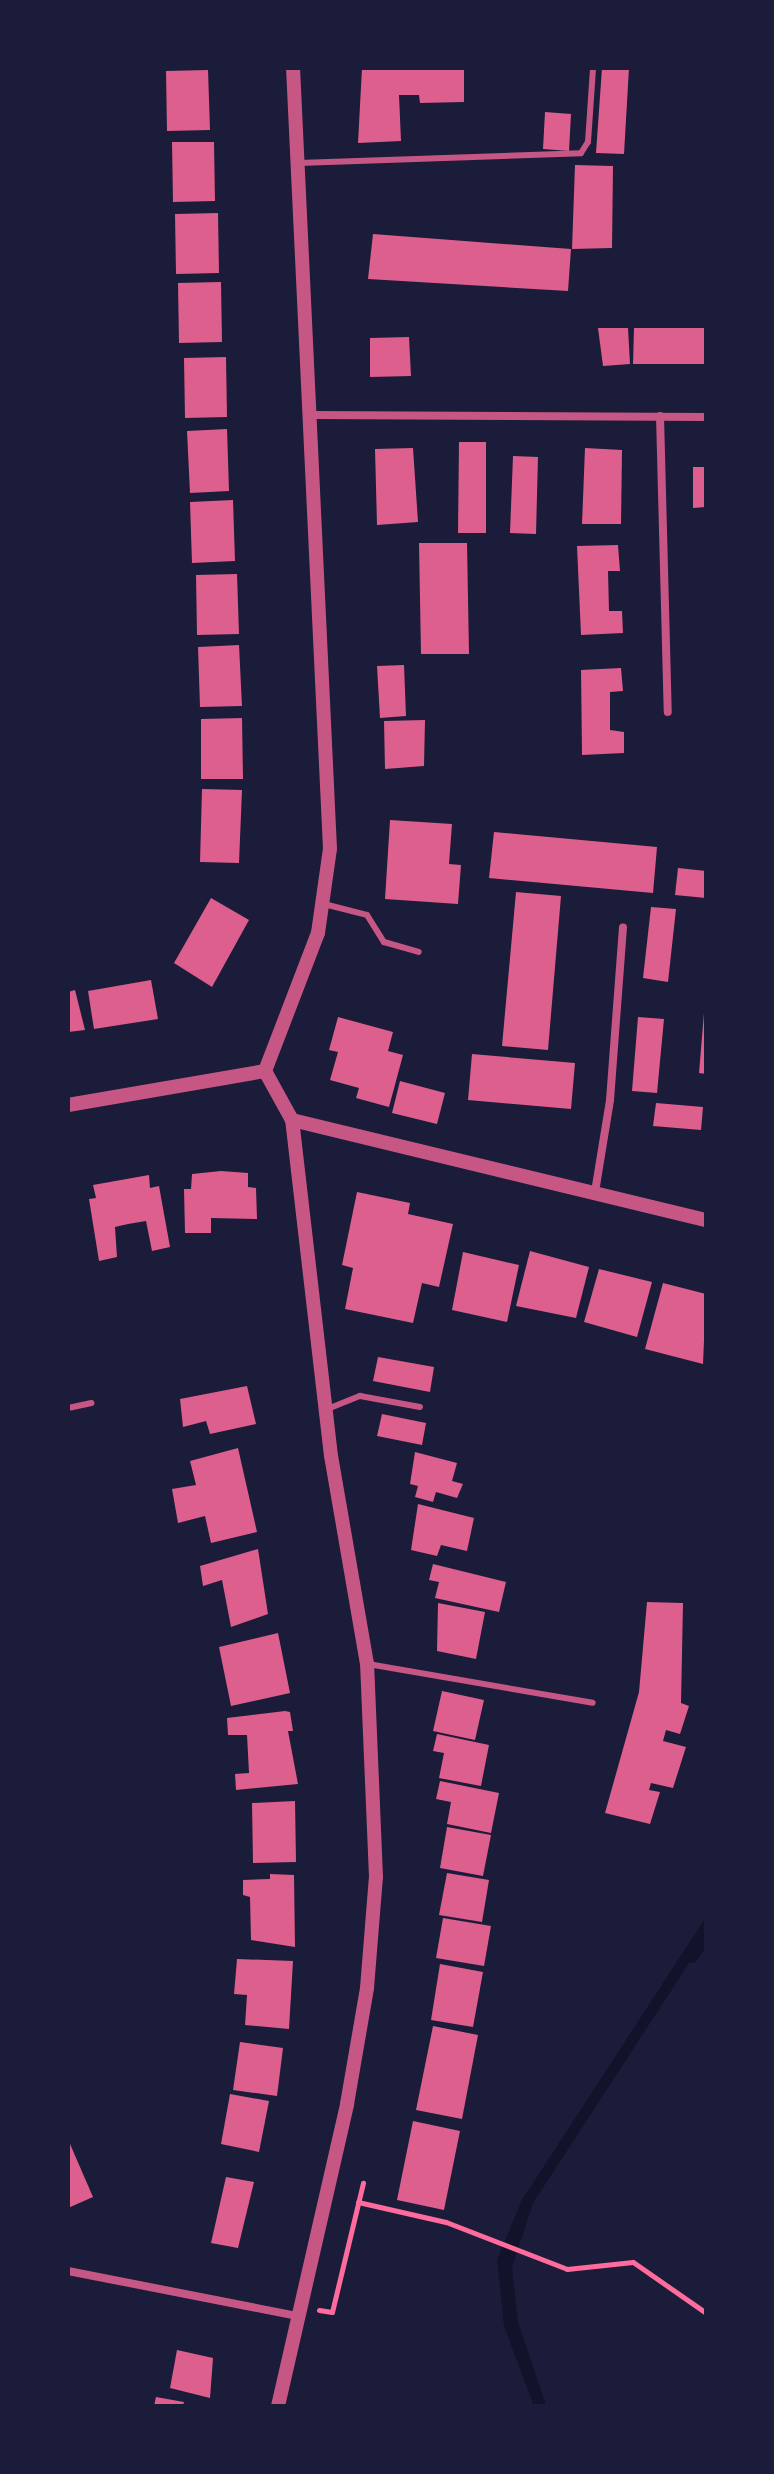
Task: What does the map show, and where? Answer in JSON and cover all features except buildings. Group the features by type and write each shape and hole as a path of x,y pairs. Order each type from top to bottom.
{"street":[{"path":"278,2406 347,2104 367,1988 376,1877 367,1664 325,1410 292,1120 265,1071 278,1028 306,970 324,904 330,849 293,68"},
{"path":"311,415 706,417"},
{"path":"660,416 668,712"},
{"path":"595,1192 610,1100 623,927"},
{"path":"68,1105 265,1071"},
{"path":"292,1120 706,1220"},
{"path":"68,2271 297,2316"}],"lane":[{"path":"299,163 581,153 588,142 593,68"},
{"path":"324,904 367,915 384,942 419,952"},
{"path":"325,1410 360,1396 420,1407"},
{"path":"68,1408 91,1403"},
{"path":"367,1664 593,1703"}],"path":[{"path":"314,2309 332,2312 363,2183"},
{"path":"358,2202 446,2222 523,2255 567,2269 633,2262 706,2313"}],"shaded area":[{"path":"706,1917 706,1937 533,2203 512,2267 518,2322 546,2405 534,2406 504,2326 497,2260 522,2200"}],"waterway":[{"path":"692,1958 706,1938"}]}
